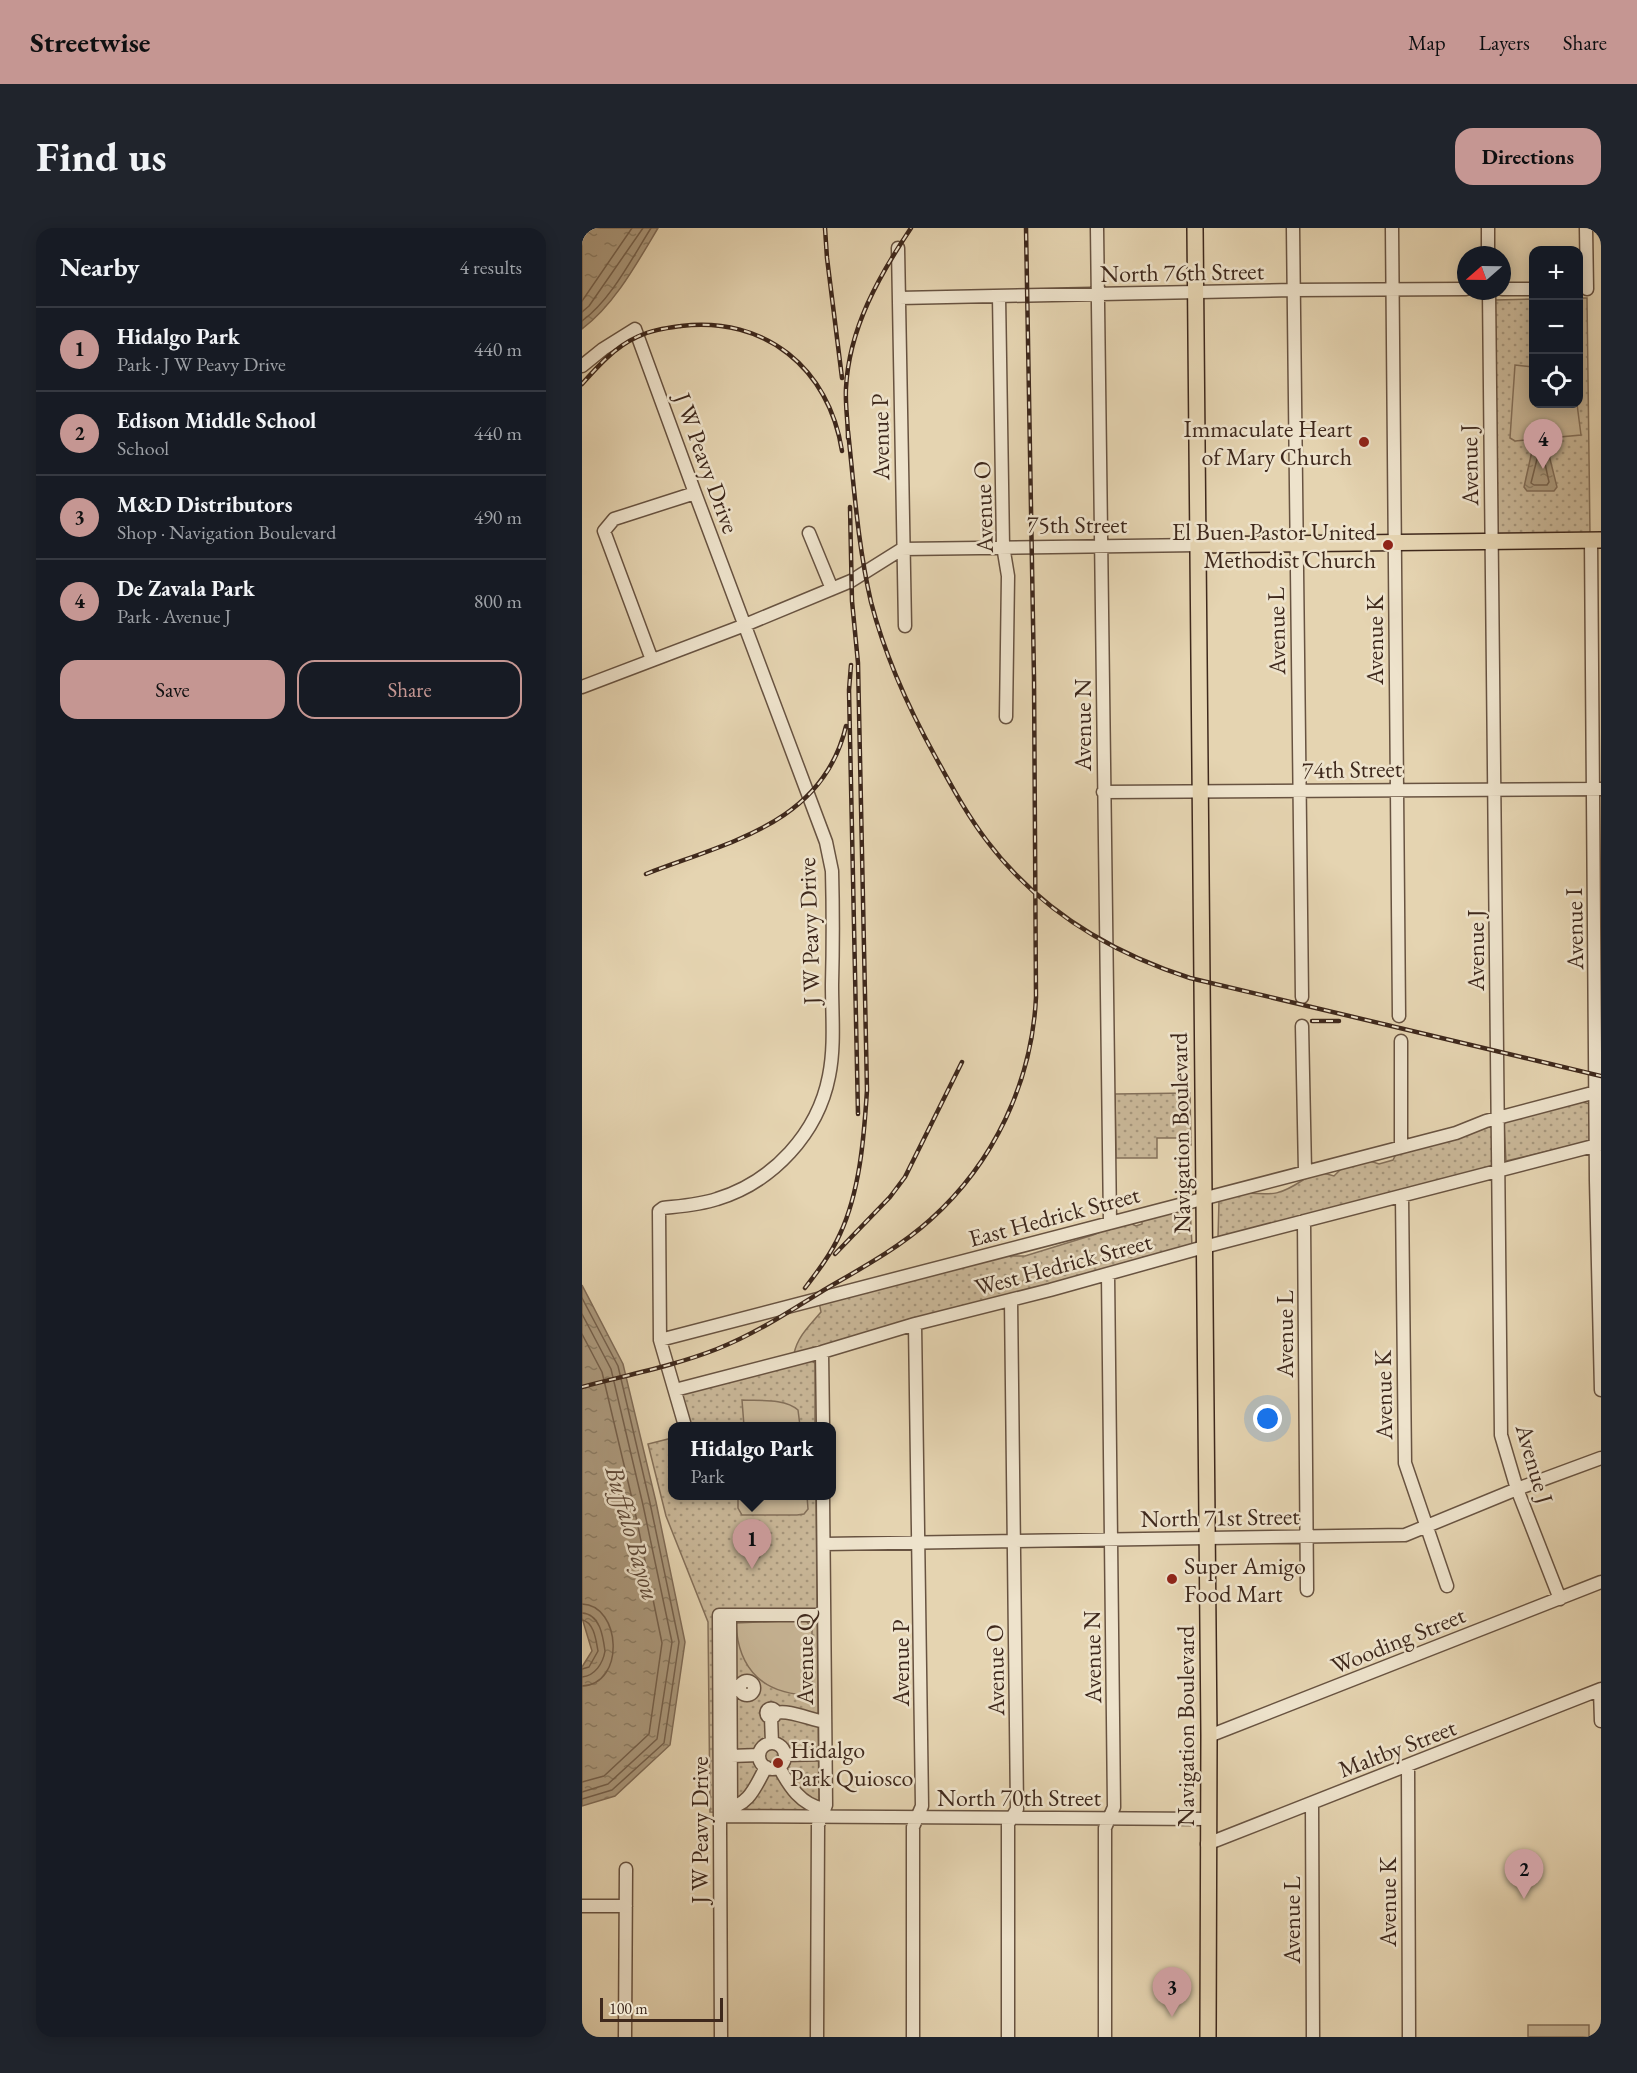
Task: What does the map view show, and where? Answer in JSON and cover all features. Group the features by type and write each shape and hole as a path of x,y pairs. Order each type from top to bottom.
{"main road":[{"name":"Navigation Boulevard","path":"1195,228 1208,1537 1208,2037"},
{"name":"75th Street","path":"1198,545 1596,540"}],"street":[{"name":"Avenue N","path":"1097,228 1110,1223"},
{"name":"Avenue L","path":"1293,228 1302,997"},
{"name":"Avenue K","path":"1392,228 1399,1016"},
{"path":"1488,228 1488,246"},
{"path":"1586,228 1583,289 1601,288"},
{"name":"Avenue P","path":"898,248 905,626"},
{"name":"North 76th Street","path":"899,298 1457,289"},
{"path":"1511,289 1529,289"},
{"name":"Avenue O","path":"999,296 1003,546 1008,576 1006,717"},
{"name":"Avenue J","path":"1489,300 1501,1435 1516,1489 1560,1599"},
{"name":"J W Peavy Drive","path":"582,366 603,349 635,329 694,493 826,842 832,871 832,1045 829,1076 822,1101 810,1125 799,1143 770,1170 740,1189 718,1199 663,1208 658,1211 660,1340 684,1422"},
{"path":"652,660 604,531 614,519 694,493"},
{"path":"809,533 832,589"},
{"name":"Avenue I","path":"1596,540 1596,1092 1599,1144 1601,1390"},
{"name":"75th Street","path":"902,549 1198,545"},
{"path":"582,687 745,625 851,581 902,549"},
{"name":"74th Street","path":"1103,792 1597,789"},
{"path":"1302,1026 1305,1172"},
{"path":"1401,1041 1401,1146"},
{"name":"East Hedrick Street","path":"660,1340 1456,1133 1499,1118 1596,1092"},
{"name":"West Hedrick Street","path":"675,1390 1204,1247 1599,1144"},
{"name":"Avenue K","path":"1402,1196 1405,1463 1447,1586"},
{"name":"Avenue L","path":"1304,1221 1307,1590"},
{"name":"Avenue N","path":"1105,2037 1105,1828 1114,1807 1108,1274"},
{"name":"Avenue O","path":"1008,2037 1008,1824 1017,1809 1011,1300"},
{"name":"Avenue P","path":"913,2037 913,1827 922,1806 920,1542 915,1324"},
{"path":"822,1352 823,1422"},
{"name":"North 71st Street","path":"824,1544 1405,1535 1516,1489 1601,1458"},
{"name":"Avenue Q","path":"817,2037 818,1825 826,1805 823,1500"},
{"name":"Wooding Street","path":"1209,1736 1601,1582"},
{"name":"J W Peavy Drive","path":"721,2037 724,1810 718,1624 719,1615 730,1615"},
{"path":"766,1767 748,1796 735,1807 724,1810 731,1756 730,1615 816,1615"},
{"path":"1600,1690 1601,1721"},
{"name":"Maltby Street","path":"1207,1844 1600,1690"},
{"path":"753,1693 772,1713 772,1743"},
{"path":"772,1713 787,1711 803,1718 825,1722"},
{"path":"823,1813 796,1795 782,1761 782,1747 772,1743 762,1747 759,1755 761,1762 772,1769 782,1761 826,1754"},
{"path":"731,1756 759,1755"},
{"name":"Avenue K","path":"1408,1766 1409,2037"},
{"name":"Avenue L","path":"1312,1803 1313,2037"},
{"name":"North 70th Street","path":"724,1810 917,1818 1208,1819"},
{"path":"625,2037 626,1869"},
{"path":"582,1905 626,1906"}],"shaded area":[{"path":"1583,298 1587,298 1590,535 1498,535 1495,300 1529,299 1529,408 1583,408"},
{"path":"1515,365 1529,367 1529,408 1578,408 1581,435 1515,441 1510,438"},
{"path":"1190,1093 1191,1145 1183,1145 1182,1138 1157,1138 1157,1158 1116,1158 1115,1094"},
{"path":"1582,1102 1590,1104 1590,1141 1506,1161 1504,1125 1506,1121"},
{"path":"1487,1126 1492,1128 1493,1166 1218,1238 1219,1200 1244,1193 1277,1193 1295,1185 1304,1177 1323,1173 1334,1176 1342,1168 1367,1160 1379,1164 1393,1160 1397,1152"},
{"path":"1190,1207 1192,1246 794,1354 801,1337 821,1312 819,1302 1007,1256 1025,1256 1093,1235 1117,1225 1136,1226 1142,1224 1142,1220"},
{"path":"808,1359 815,1363 815,1422 687,1422 680,1393"},
{"path":"742,1400 772,1401 793,1406 798,1410 800,1422 744,1422"},
{"path":"668,1439 668,1500 816,1500 819,1814 710,1812 708,1622 666,1516 648,1444"},
{"path":"738,1500 807,1500 808,1509 804,1514 797,1515 742,1515 738,1508"},
{"path":"806,1620 812,1630 812,1695 795,1694 768,1685 757,1677 742,1654 736,1623"},
{"path":"1528,2025 1589,2025 1589,2037 1528,2037"}],"water":[{"path":"582,228 658,228 615,295 605,308 582,329"},
{"path":"1532,451 1548,451 1557,487 1554,491 1527,491 1524,487"},
{"name":"Buffalo Bayou","path":"582,1285 623,1364 656,1502 685,1642 670,1745 615,1796 582,1806 582,1667 592,1651 582,1618"}],"railway":[{"path":"825,228 842,378"},
{"path":"848,438 846,388 853,344 859,324 877,284 911,228"},
{"path":"582,1387 684,1360 731,1343 772,1322 892,1249 930,1220 953,1198 973,1173 991,1147 1018,1090 1027,1060 1036,997 1034,677 1026,228"},
{"path":"582,384 614,352 629,341 648,333 681,326 712,325 740,330 765,339 788,354 807,372 823,395 835,421 842,451"},
{"path":"848,431 863,560 871,602 890,662 925,738 966,810 1007,866 1029,888 1078,926 1104,941 1131,955 1190,978 1601,1076"},
{"path":"805,1288 833,1248 847,1217 860,1164 867,1090 858,663 852,601 850,507"},
{"path":"851,665 849,690 858,1114"},
{"path":"646,874 739,839 768,825 794,807 817,786 834,759 846,726"},
{"path":"1312,1021 1339,1021"},
{"path":"835,1254 890,1197 905,1177 962,1062"}],"place":[{"name":"Immaculate Heart of Mary Church","path":"1364,442"},
{"name":"De Zavala Park","path":"1543,469"},
{"name":"El Buen Pastor United Methodist Church","path":"1388,545"},
{"name":"Hidalgo Park","path":"752,1569"},
{"name":"Super Amigo Food Mart","path":"1172,1579"},
{"name":"Hidalgo Park Quiosco","path":"778,1763"},
{"name":"Edison Middle School","path":"1524,1899"},
{"name":"M&D Distributors","path":"1172,2017"}]}
